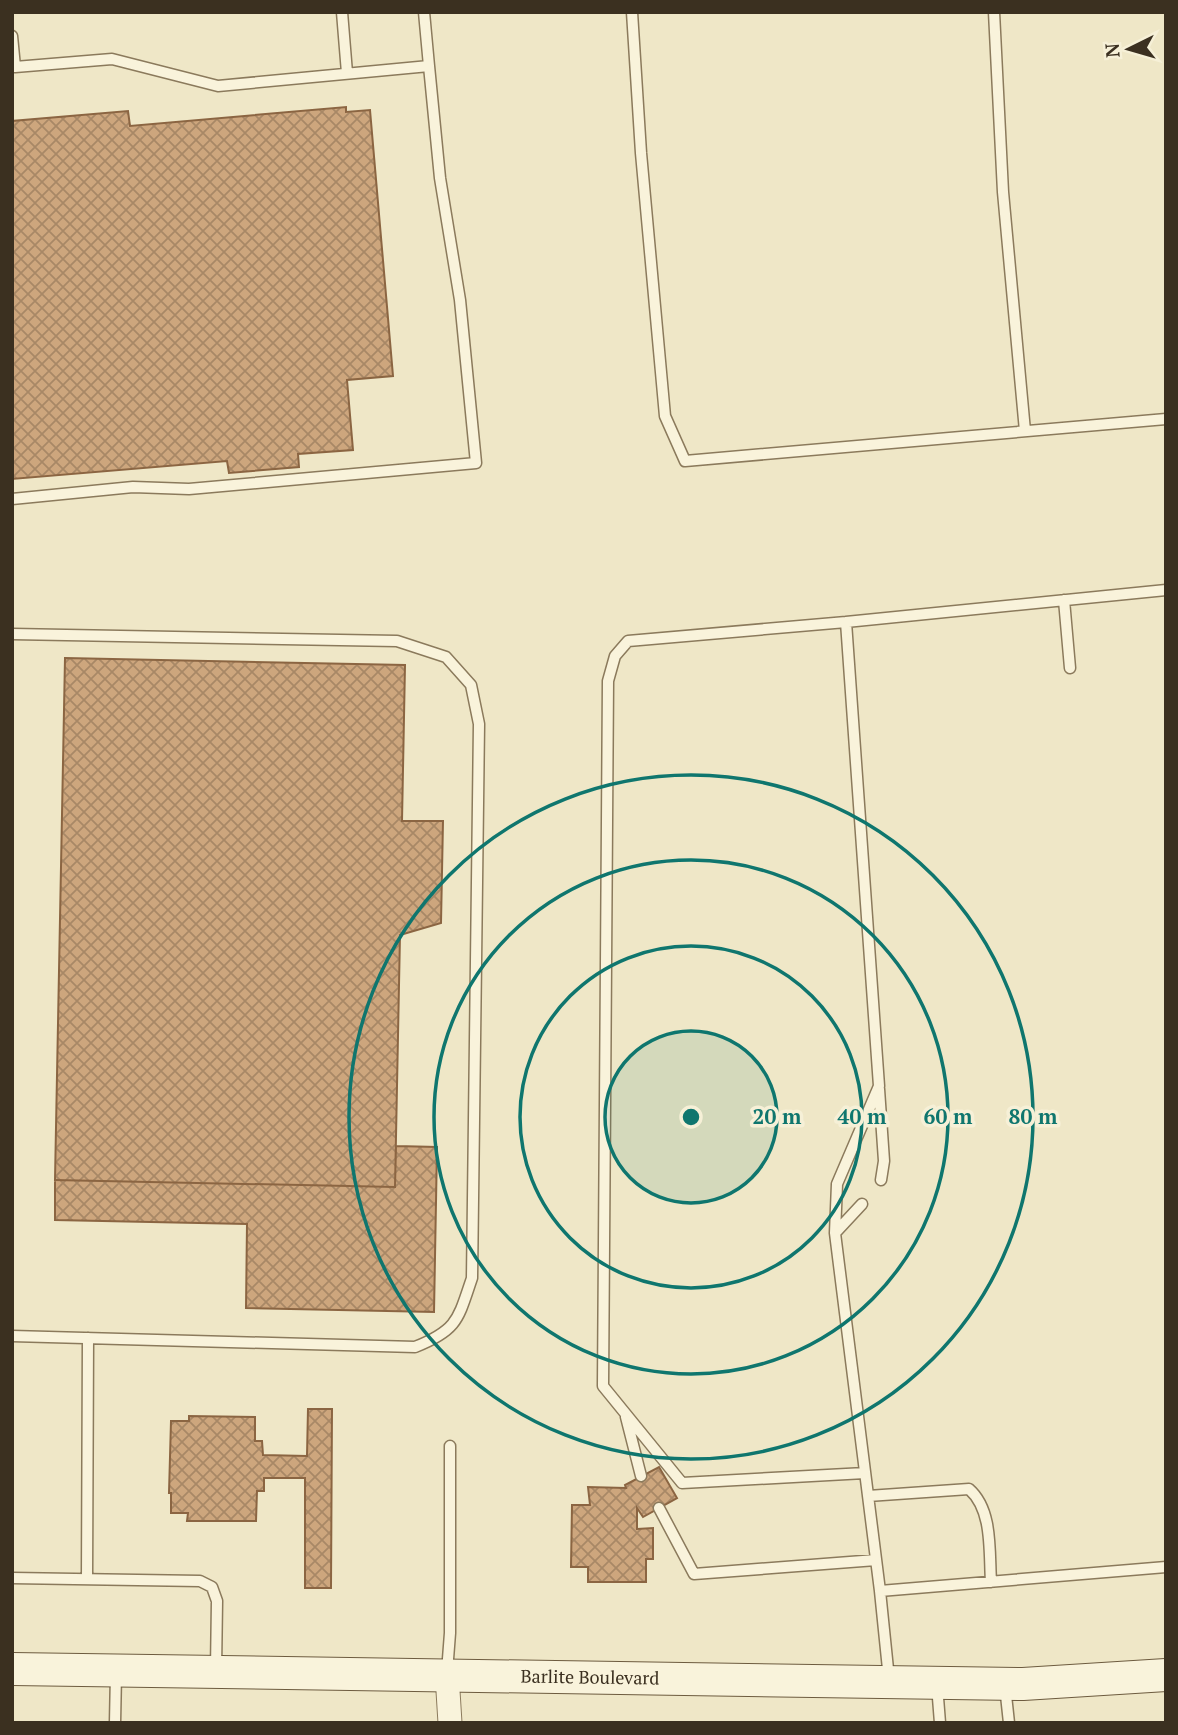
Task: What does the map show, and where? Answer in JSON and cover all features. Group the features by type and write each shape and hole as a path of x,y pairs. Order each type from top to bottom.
{"street":[{"name":"Barlite Boulevard","path":"12,1669 937,1683 1004,1683 1166,1675"},
{"path":"447,1675 450,1723"}],"lane":[{"path":"342,12 347,73"},
{"path":"12,499 133,487 190,489 476,463 460,300 440,178 424,12"},
{"path":"632,12 641,153 665,416 685,461 1166,419"},
{"path":"994,12 1003,192 1025,431"},
{"path":"12,36 14,67 112,59 218,86 429,66"},
{"path":"865,1473 682,1483 603,1386 608,681 615,656 628,641 1166,590"},
{"path":"1064,600 1070,668"},
{"path":"846,622 884,1161 881,1180"},
{"path":"12,634 397,640 446,657 471,685 479,724 472,1278 457,1320 438,1338 415,1347 12,1336"},
{"path":"879,1086 837,1184 835,1233 889,1682"},
{"path":"835,1233 862,1204"},
{"path":"87,1579 88,1338"},
{"path":"624,1411 642,1476"},
{"path":"447,1675 450,1633 450,1446"},
{"path":"868,1496 969,1489 979,1497 985,1511 991,1582"},
{"path":"659,1508 694,1574 876,1560"},
{"path":"880,1591 1166,1567"},
{"path":"12,1578 200,1581 212,1587 217,1601 216,1672"},
{"path":"115,1723 116,1671"},
{"path":"937,1683 940,1723"},
{"path":"1004,1683 1009,1723"}],"building":[{"path":"346,107 346,112 370,110 393,376 347,380 353,450 298,454 299,467 229,473 227,461 12,479 12,121 128,111 130,126"},
{"path":"65,658 405,665 402,821 443,821 441,923 400,935 395,1187 55,1180"},
{"path":"396,1146 437,1147 434,1312 246,1308 247,1224 55,1220 55,1180 395,1187"},
{"path":"308,1409 332,1409 331,1588 305,1588 305,1478 264,1478 264,1491 257,1491 256,1521 187,1521 188,1513 171,1513 171,1421 189,1421 189,1416 255,1417 255,1441 262,1441 263,1455 307,1456"},
{"path":"659,1467 677,1498 643,1517 637,1508 637,1529 653,1528 653,1559 646,1559 646,1582 588,1582 588,1567 571,1567 572,1505 590,1505 588,1487 626,1488 625,1485"}]}
